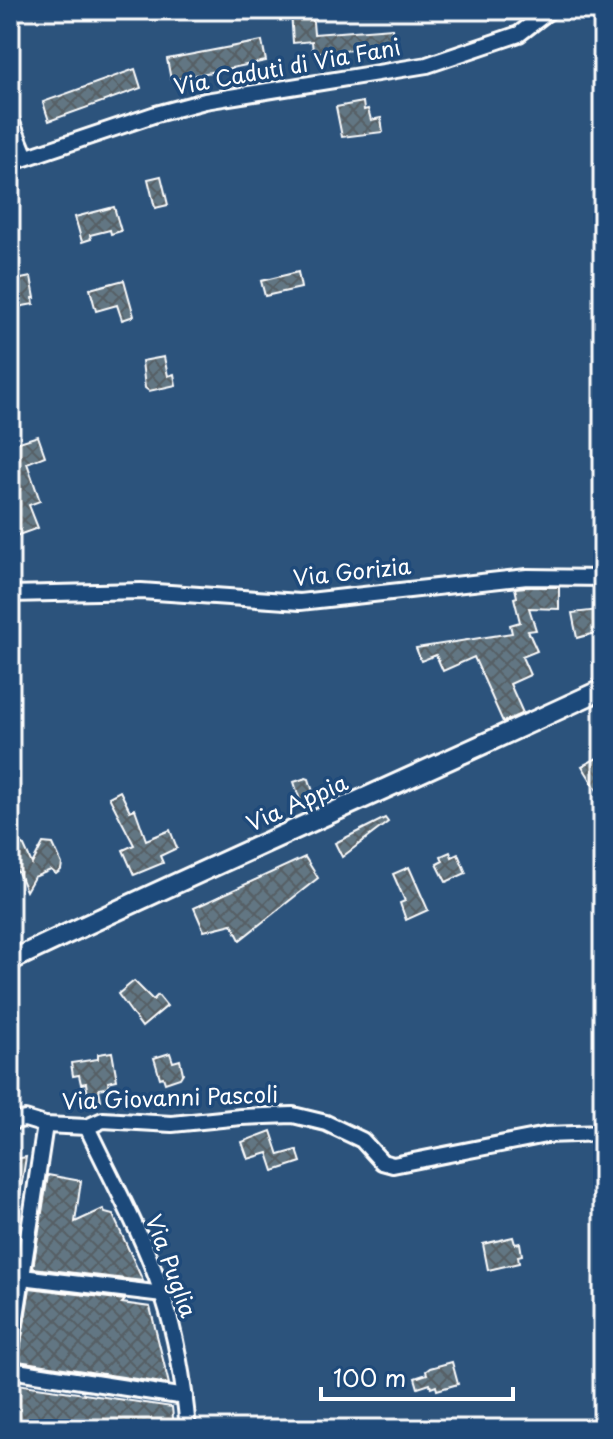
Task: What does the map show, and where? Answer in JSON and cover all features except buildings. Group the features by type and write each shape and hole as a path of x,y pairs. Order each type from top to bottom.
{"main road":[{"name":"Via Appia","path":"10,961 603,689"}],"street":[{"name":"Via Caduti di Via Fani","path":"10,163 156,114 205,101 427,65 519,34 550,10"},
{"path":"594,10 603,11"},
{"path":"10,118 26,157"},
{"name":"Via Gorizia","path":"10,594 141,591 300,602 527,577 603,578"},
{"name":"Via Giovanni Pascoli","path":"10,1122 25,1119 45,1125 87,1127 103,1120 172,1124 293,1115 326,1123 362,1140 382,1162 393,1165 546,1135 603,1133"},
{"path":"10,1356 45,1125"},
{"name":"Via Puglia","path":"87,1127 163,1294 182,1367 188,1429"},
{"path":"22,1277 163,1294"},
{"path":"10,1370 185,1397"}]}
